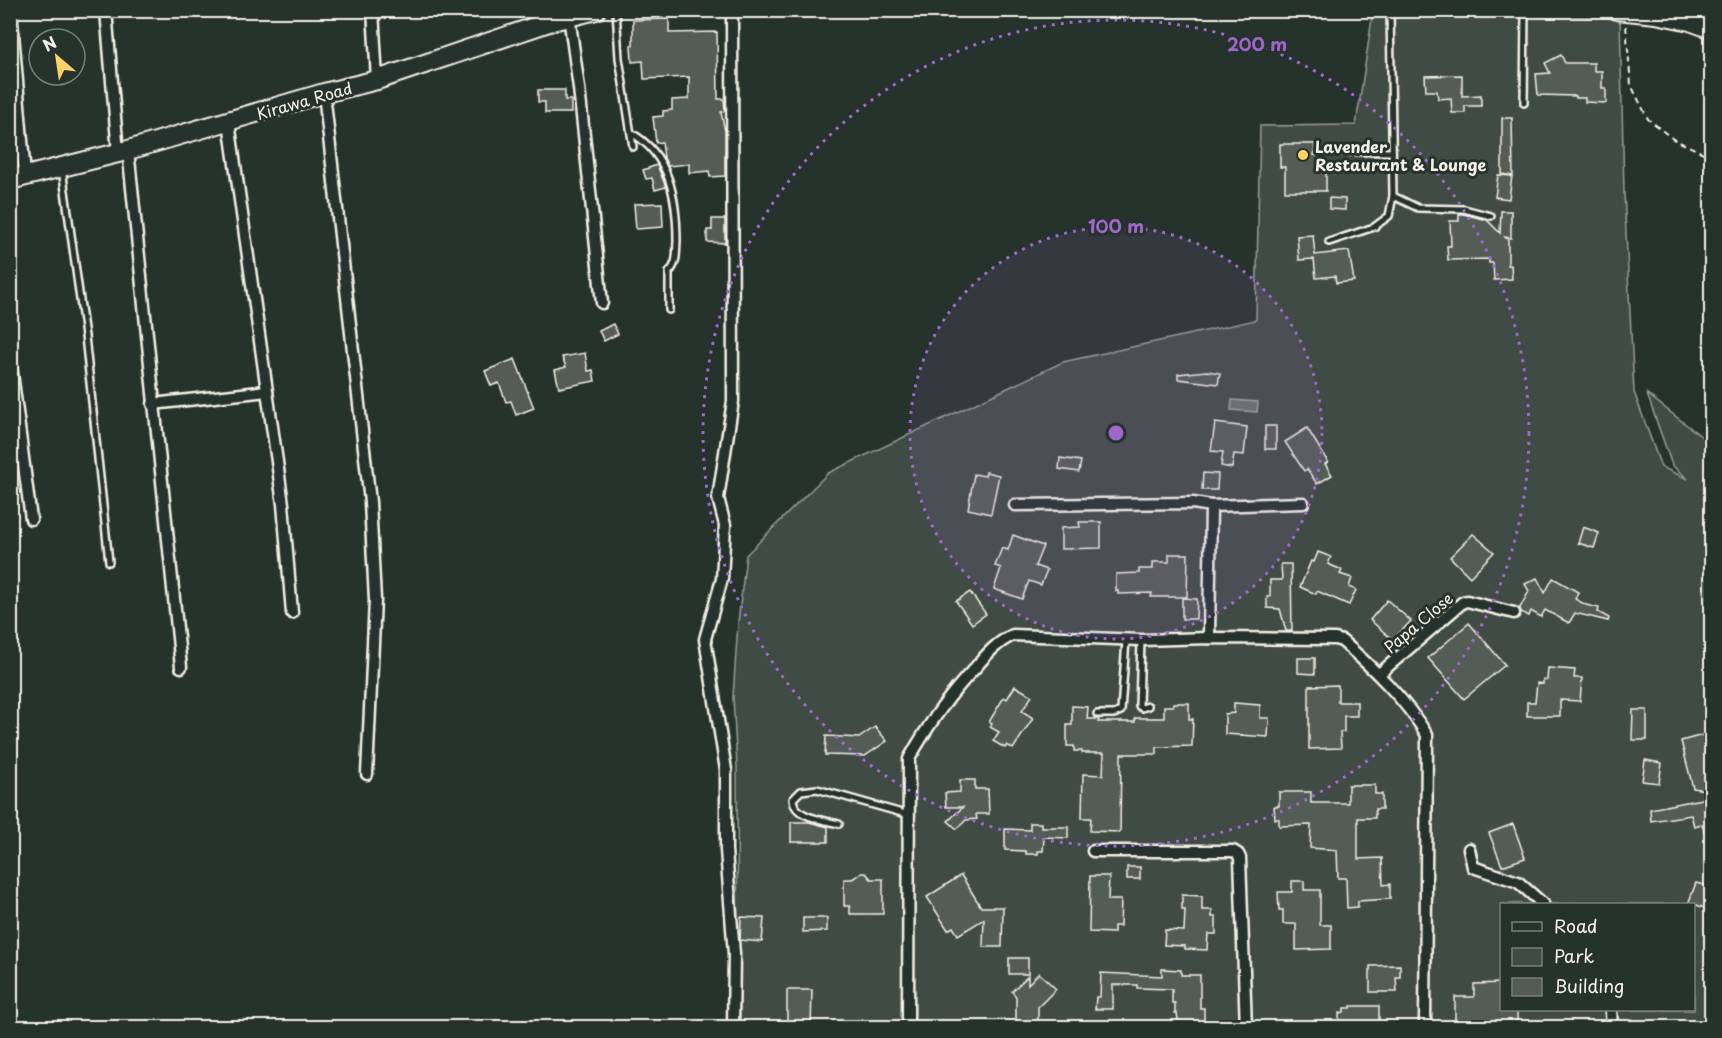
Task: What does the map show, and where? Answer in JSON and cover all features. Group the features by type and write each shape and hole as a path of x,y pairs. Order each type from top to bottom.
{"main road":[{"name":"Kirawa Road","path":"18,178 377,80 542,18 569,16 596,10"},
{"path":"1626,11 1690,21 1712,29"}],"street":[{"path":"11,10 18,178"},
{"path":"106,10 153,404 181,667"},
{"path":"373,10 377,80"},
{"path":"732,10 733,401 718,498 725,525 722,579 705,639 726,770 726,850 734,954 733,1028"},
{"path":"569,16 602,303"},
{"path":"324,93 370,502 375,600 367,774"},
{"path":"229,122 283,504 292,613"},
{"path":"10,358 31,519"},
{"path":"153,404 267,391"},
{"path":"1015,504 1193,502 1211,506 1303,503"},
{"path":"1209,638 1211,506"},
{"name":"Papa Close","path":"1379,674 1467,601 1514,613"},
{"path":"908,1028 909,759 949,695 999,642 1013,635 1126,640 1335,639 1342,642 1379,674 1427,735 1425,1028"},
{"path":"1469,849 1473,867 1518,882 1542,903"},
{"path":"1093,851 1233,851 1238,854 1240,858 1246,1028"},
{"path":"1611,1011 1612,1028"}],"lane":[{"path":"616,10 619,58 633,147"},
{"path":"1329,242 1374,227 1389,216 1392,196 1390,10"},
{"path":"1524,103 1525,10"},
{"path":"631,133 641,138 656,153 672,189 676,250 674,268 669,272 669,310"},
{"path":"1321,151 1392,152"},
{"path":"62,167 85,336 108,562"},
{"path":"1392,196 1418,208 1464,209 1491,216"},
{"path":"1097,714 1114,714 1121,711 1126,640"},
{"path":"1142,640 1138,706 1142,708 1148,706"},
{"path":"839,824 802,813 795,809 793,799 801,791 817,789 909,814"}],"path":[{"path":"1626,11 1631,85 1647,119 1672,139 1712,157"}],"green space":[{"path":"1373,12 1620,17 1624,193 1634,392 1661,467 1688,479 1672,465 1647,394 1711,444 1711,1027 738,1028 737,767 733,697 746,555 828,473 1063,362 1256,320 1260,126 1356,125"}],"shaded area":[{"path":"1232,400 1258,402 1257,412 1231,410"}],"building":[{"path":"669,19 669,33 717,32 718,99 724,99 725,111 721,112 725,131 725,176 710,177 709,171 689,173 689,164 668,166 664,158 662,142 656,143 653,117 663,116 663,111 672,110 672,100 689,99 689,77 644,79 643,61 632,62 633,20"},
{"path":"1561,55 1565,63 1594,63 1594,71 1602,71 1602,88 1606,88 1606,103 1585,102 1585,98 1576,98 1576,96 1538,95 1536,74 1550,73 1545,63"},
{"path":"1462,75 1462,96 1481,95 1481,106 1465,106 1465,113 1452,113 1451,98 1438,99 1437,91 1426,91 1425,76"},
{"path":"538,90 565,90 565,100 571,100 571,113 545,113 545,102 538,102"},
{"path":"1502,118 1512,118 1513,176 1502,174"},
{"path":"1280,144 1315,144 1314,155 1322,156 1322,164 1326,164 1326,191 1285,191 1285,167 1280,167"},
{"path":"657,165 666,187 655,190 652,178 646,179 643,170"},
{"path":"1498,175 1512,176 1509,199 1495,197"},
{"path":"1329,198 1345,199 1345,210 1329,209"},
{"path":"662,203 663,227 636,229 634,204"},
{"path":"1501,211 1511,211 1511,238 1505,237 1508,240 1508,265 1511,265 1512,279 1494,280 1493,263 1489,263 1489,259 1448,260 1447,246 1451,246 1450,221 1459,221 1459,214 1463,214 1487,220 1500,233"},
{"path":"712,219 725,219 725,243 707,242 707,230 712,230"},
{"path":"1313,235 1315,255 1349,251 1354,281 1336,283 1335,276 1316,278 1314,259 1299,260 1297,236"},
{"path":"613,324 618,334 604,341 599,331"},
{"path":"585,353 588,371 593,370 595,381 559,388 555,370 566,367 562,357"},
{"path":"515,359 534,408 516,415 511,401 506,402 499,383 491,386 485,371"},
{"path":"1207,371 1220,373 1218,384 1178,379 1178,374"},
{"path":"1215,423 1247,427 1244,455 1234,454 1232,468 1221,466 1223,452 1211,451"},
{"path":"1265,426 1276,426 1276,449 1265,449"},
{"path":"1307,428 1328,462 1325,464 1332,475 1317,484 1307,469 1304,471 1285,442"},
{"path":"1060,458 1081,461 1079,472 1059,469"},
{"path":"986,472 999,475 991,514 968,509 974,474 985,476"},
{"path":"1203,473 1218,474 1217,490 1202,490"},
{"path":"1079,522 1101,522 1101,548 1061,549 1061,528 1080,527"},
{"path":"1583,527 1599,533 1594,548 1578,543"},
{"path":"1473,534 1494,552 1470,577 1450,557"},
{"path":"1013,535 1043,546 1035,566 1047,570 1041,585 1029,581 1022,599 994,589 1001,568 995,566 1002,548 1008,550"},
{"path":"1318,552 1331,557 1328,564 1342,570 1340,574 1352,578 1349,587 1356,590 1349,605 1317,591 1316,594 1300,587 1311,561 1314,562"},
{"path":"1169,554 1188,554 1187,597 1151,597 1152,593 1118,594 1116,574 1139,573 1139,569 1153,569 1153,562 1169,562"},
{"path":"1281,564 1291,564 1292,631 1286,631 1280,609 1267,608 1267,597 1270,597 1270,580 1282,580"},
{"path":"1537,578 1545,593 1553,578 1578,592 1575,599 1599,608 1598,612 1609,618 1608,621 1575,613 1569,623 1545,610 1541,617 1531,611 1529,616 1521,612 1520,608 1529,591 1525,584"},
{"path":"970,592 986,614 972,624 956,601"},
{"path":"1182,598 1197,599 1196,619 1182,619"},
{"path":"1387,600 1411,621 1393,640 1370,620"},
{"path":"1469,623 1505,665 1464,699 1428,658"},
{"path":"1298,658 1315,658 1315,674 1298,673"},
{"path":"1548,668 1575,670 1574,678 1582,678 1580,701 1560,700 1560,716 1527,716 1527,702 1535,702 1537,683 1543,684 1543,679 1547,680"},
{"path":"1338,685 1338,702 1357,702 1357,716 1344,716 1344,732 1340,732 1341,748 1309,749 1309,686"},
{"path":"1015,686 1032,696 1022,711 1033,718 1013,749 1007,745 1005,748 993,741 999,732 990,727 992,724 989,722 1004,697 1007,699"},
{"path":"1173,703 1189,703 1189,719 1193,719 1192,746 1157,747 1157,754 1121,754 1120,832 1090,831 1091,818 1082,818 1083,774 1103,775 1104,753 1082,753 1082,751 1074,751 1074,746 1067,746 1067,725 1072,725 1072,706 1088,707 1087,719 1099,719 1098,722 1135,722 1135,718 1164,718 1164,706 1173,706"},
{"path":"1234,703 1260,705 1260,718 1269,718 1268,737 1225,734 1225,714 1234,713"},
{"path":"1633,710 1647,710 1647,740 1632,740"},
{"path":"875,727 887,741 865,756 825,755 826,736 859,738"},
{"path":"1703,735 1712,769 1712,791 1693,788 1681,741"},
{"path":"1645,760 1662,763 1659,783 1642,781"},
{"path":"960,780 975,780 975,789 988,789 989,814 976,814 977,819 966,820 957,829 948,821 963,807 946,807 945,793 960,792"},
{"path":"1348,785 1375,785 1375,794 1382,794 1382,809 1375,809 1375,818 1358,818 1358,859 1382,858 1383,885 1390,884 1390,899 1358,901 1358,907 1347,908 1346,878 1338,878 1337,850 1310,848 1311,825 1279,826 1279,819 1275,819 1274,806 1279,806 1279,792 1311,792 1311,803 1348,803"},
{"path":"1712,797 1712,846 1708,846 1702,824 1694,826 1691,815 1651,821 1650,809"},
{"path":"791,822 809,822 828,827 828,842 791,842"},
{"path":"1030,823 1041,823 1041,827 1068,827 1068,838 1044,837 1043,851 1038,851 1038,854 1005,850 1005,829 1030,830"},
{"path":"1513,824 1525,858 1502,866 1489,833"},
{"path":"1127,867 1140,867 1140,879 1127,879"},
{"path":"866,873 871,879 883,879 883,914 850,914 850,906 844,906 844,879 852,879"},
{"path":"961,875 981,907 1003,907 1002,947 983,947 984,919 958,935 953,927 948,930 927,897"},
{"path":"1090,876 1109,876 1108,900 1121,900 1120,926 1114,926 1114,933 1089,932"},
{"path":"1292,881 1304,881 1304,890 1320,890 1320,925 1331,925 1331,949 1296,950 1296,924 1283,924 1283,910 1279,910 1278,892 1292,892"},
{"path":"1696,883 1712,887 1712,911 1695,903 1688,903"},
{"path":"1182,895 1202,896 1202,910 1212,910 1212,917 1216,917 1216,934 1208,934 1207,950 1164,945 1165,930 1184,931 1185,910 1182,910"},
{"path":"741,917 764,918 762,942 740,940"},
{"path":"803,918 827,918 827,931 803,932"},
{"path":"1009,958 1028,958 1028,974 1009,974"},
{"path":"1400,965 1400,977 1396,977 1397,992 1370,992 1370,966"},
{"path":"1162,969 1181,970 1181,975 1200,975 1200,1008 1204,1008 1204,1026 1179,1027 1175,1003 1172,1003 1172,989 1113,985 1113,1009 1095,1009 1096,997 1100,997 1101,973 1162,976"},
{"path":"1039,973 1056,989 1038,1007 1038,1028 1016,1028 1016,997 1012,991 1028,976 1028,984"},
{"path":"1500,983 1500,1011 1517,1011 1517,1028 1496,1028 1496,1025 1455,1028 1455,997 1474,997 1474,984"},
{"path":"787,990 812,990 811,1028 787,1028"},
{"path":"1351,1006 1379,1006 1379,1028 1339,1028 1339,1013"}],"place":[{"name":"Lavender Restaurant & Lounge","path":"1303,155"}]}
